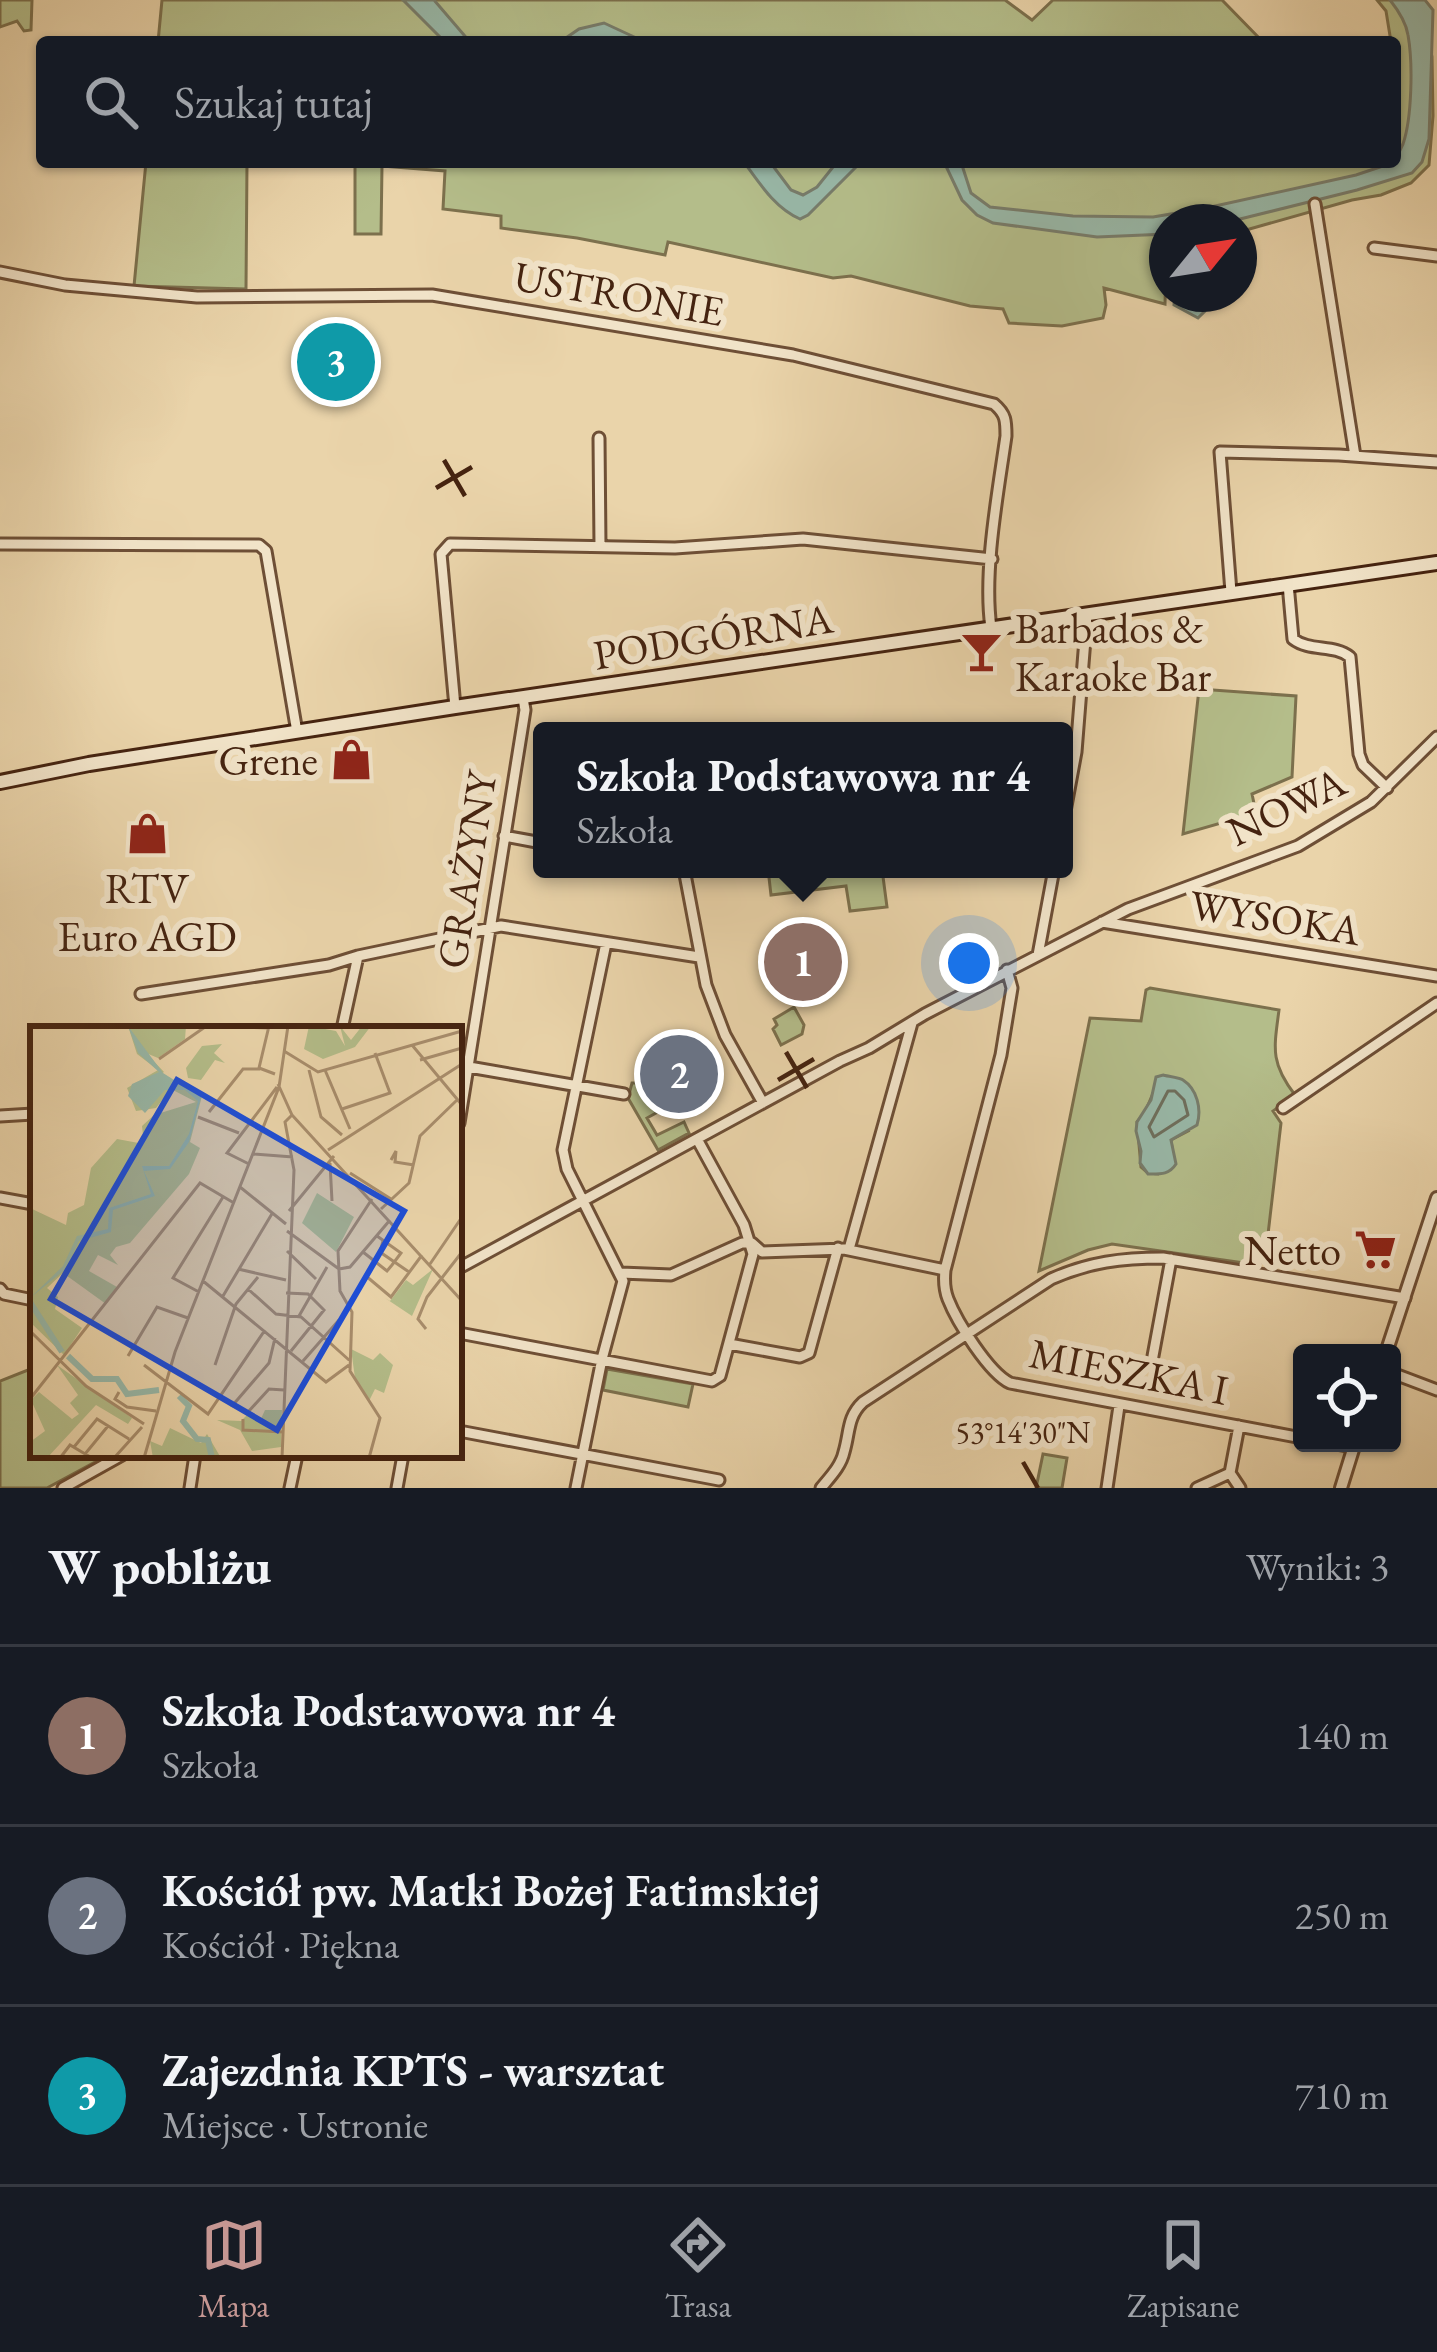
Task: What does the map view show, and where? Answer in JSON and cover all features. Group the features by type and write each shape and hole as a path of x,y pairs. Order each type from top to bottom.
{"main road":[{"name":"PODGÓRNA","path":"0,782 455,707 1437,563"}],"street":[{"path":"1315,204 1355,455"},
{"path":"1374,248 1437,256"},
{"name":"USTRONIE","path":"0,272 65,285 197,297 432,295 793,355 994,404 1006,418 1006,436 988,608 991,628"},
{"path":"599,438 600,546"},
{"path":"1231,592 1220,452 1437,462"},
{"path":"455,707 441,554 450,544 675,548 803,539 992,559"},
{"path":"0,544 259,545 266,551 297,732"},
{"path":"1288,584 1293,639 1344,652 1350,658 1359,754 1363,765 1387,788"},
{"path":"1073,768 1087,614"},
{"name":"GRAŻYNY","path":"462,1106 525,710 523,698"},
{"name":"NOWA","path":"462,1266 1102,922 1298,846 1372,802 1437,736"},
{"path":"504,836 533,841"},
{"path":"686,878 706,985 725,1035 763,1103"},
{"path":"1038,955 1052,878"},
{"path":"1144,902 1153,930"},
{"name":"WYSOKA","path":"1102,922 1437,976"},
{"path":"141,994 329,965 501,926 699,957"},
{"path":"576,1488 623,1282 567,1169 563,1150 606,943"},
{"path":"342,1026 358,956"},
{"path":"621,1273 671,1275 742,1243 762,1252 843,1249 945,1270 1000,1054 1012,988 1007,970"},
{"path":"1283,1108 1437,1004"},
{"path":"728,1344 800,1357 809,1354 912,1022"},
{"path":"469,1067 624,1094"},
{"path":"0,1116 30,1114"},
{"path":"462,1334 712,1381 720,1376 753,1254 697,1139"},
{"path":"0,1198 30,1203"},
{"path":"1390,1344 1437,1198"},
{"path":"821,1488 844,1456 855,1410 968,1332 1077,1268 1126,1258 1171,1259 1405,1298"},
{"path":"1153,1357 1171,1259"},
{"name":"MIESZKA I","path":"945,1270 948,1301 1004,1381 1293,1436"},
{"path":"1401,1376 1437,1390"},
{"path":"1107,1488 1119,1406"},
{"path":"1239,1426 1230,1473 1240,1488"},
{"path":"462,1432 719,1480"},
{"path":"1341,1488 1353,1452"},
{"path":"63,1488 117,1458"},
{"path":"190,1488 195,1458"},
{"path":"290,1488 296,1458"},
{"path":"397,1488 403,1458"},
{"path":"1197,1488 1230,1473"}],"green space":[{"path":"0,0 32,0 31,30 24,31 17,21 0,27"},
{"path":"162,0 1005,0 1032,20 1053,0 1222,0 1257,36 159,36"},
{"path":"1377,0 1416,0 1432,57 1433,116 1429,165 1411,183 1257,227 1257,204 1149,204 1149,300 1104,288 1103,318 1062,326 1009,323 1003,309 668,242 665,255 501,228 501,216 443,209 445,171 407,168 1401,168 1401,36 1390,36 1386,11"},
{"path":"145,168 247,168 246,289 134,286"},
{"path":"355,168 382,168 381,234 355,234"},
{"path":"1199,689 1296,696 1292,777 1252,794 1256,813 1183,834"},
{"path":"769,878 883,878 887,907 850,911 846,886 771,895"},
{"path":"1146,990 1279,1010 1276,1055 1281,1074 1295,1095 1273,1111 1281,1123 1265,1260 1258,1265 1112,1244 1039,1271 1090,1018 1141,1021","holes":["1154,1091 1188,1131 1171,1140 1172,1148 1158,1174 1141,1167 1137,1122"]},
{"path":"794,1007 804,1025 802,1034 781,1045 774,1019"},
{"path":"632,1083 647,1083 665,1108 647,1118 657,1135 684,1122 689,1133 658,1150 628,1098"},
{"path":"30,1369 30,1458 102,1458 47,1488 0,1488 0,1381"},
{"path":"607,1369 693,1384 688,1407 603,1390"},
{"path":"1043,1454 1067,1458 1062,1488 1036,1488"}],"water":[{"path":"403,0 434,0 465,36 439,36"},
{"path":"1390,0 1425,0 1433,10 1429,139 1422,162 1412,173 1257,215 1257,204 1224,204 1377,168 1401,168 1411,90 1405,25"},
{"path":"604,23 632,36 569,36"},
{"path":"748,168 774,168 791,190 803,195 817,187 832,168 855,168 800,219 762,187"},
{"path":"947,168 963,168 971,193 990,207 1073,216 1149,217 1149,235 1097,237 993,223 962,200"},
{"path":"1156,1077 1182,1079 1192,1089 1198,1119 1197,1125 1171,1140 1173,1168 1148,1174 1140,1163 1137,1122 1151,1100"}],"place":[{"name":"Zajezdnia KPTS - warsztat","path":"336,362"},
{"name":"Barbados & Karaoke Bar","path":"981,652"},
{"name":"Grene","path":"352,760"},
{"name":"RTV Euro AGD","path":"147,834"},
{"name":"Szkoła Podstawowa nr 4","path":"803,962"},
{"name":"Kościół pw. Matki Bożej Fatimskiej","path":"679,1074"},
{"name":"Netto","path":"1375,1250"}]}
